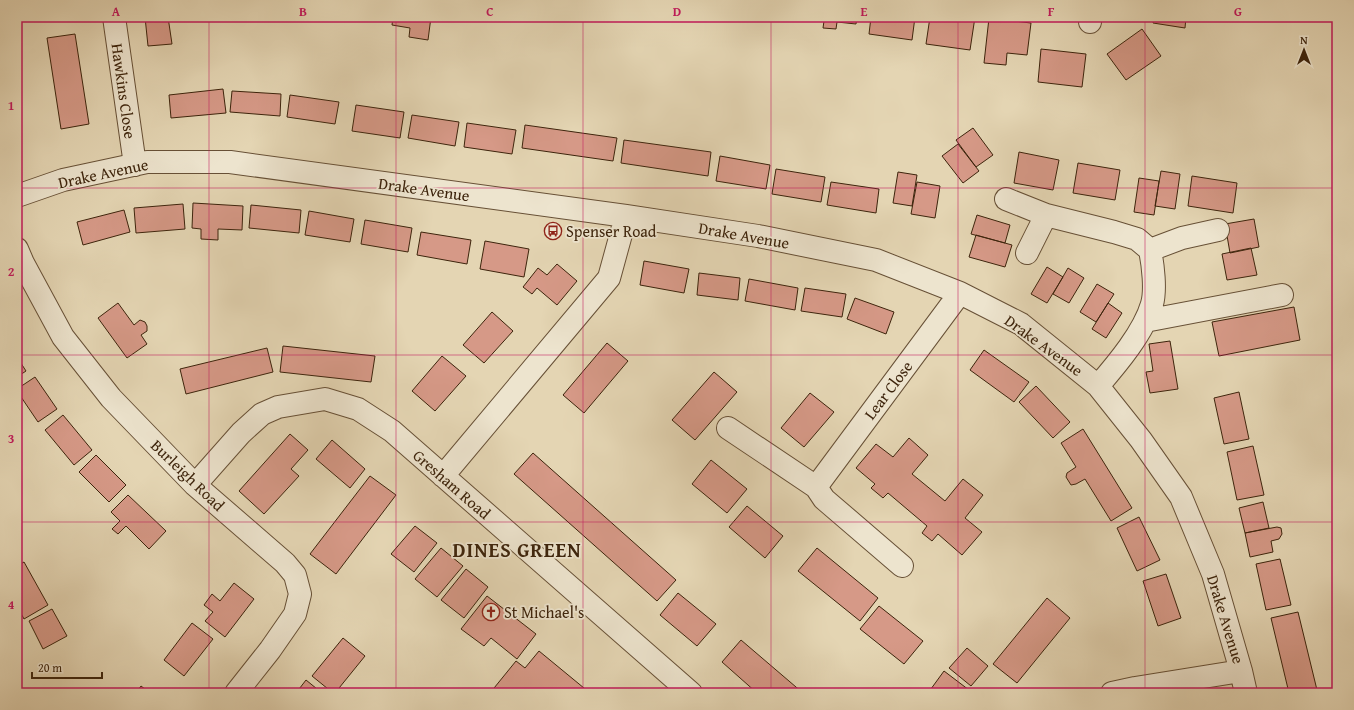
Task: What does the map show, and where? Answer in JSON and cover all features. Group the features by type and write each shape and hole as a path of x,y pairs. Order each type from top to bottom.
{"street":[{"name":"Hawkins Close","path":"114,17 135,165"},
{"name":"Drake Avenue","path":"17,196 63,180 147,162 230,162 626,216 758,236 876,260 960,293 1021,324 1098,386 1141,440 1180,497 1213,574 1246,693"},
{"path":"1006,199 1046,215 1137,239 1150,250 1154,267 1152,304 1145,321 1117,365 1098,386"},
{"path":"1027,253 1046,215"},
{"path":"443,476 609,278 626,216"},
{"path":"1150,250 1182,238 1218,230"},
{"name":"Burleigh Road","path":"17,249 63,337 111,398 195,485 285,563 295,575 300,594 295,614 270,650 236,693"},
{"name":"Lear Close","path":"816,487 960,293"},
{"path":"1145,321 1282,295"},
{"name":"Gresham Road","path":"195,485 241,433 262,414 278,407 325,399 358,409 392,431 443,476 669,686 691,693"},
{"path":"728,428 816,487 824,499 902,566"},
{"path":"1112,693 1241,671"}],"building":[{"path":"145,17 168,17 172,44 148,46"},
{"path":"393,17 431,17 428,40 409,37 410,28 392,25"},
{"path":"815,17 857,17 856,24 837,22 836,29 823,28 824,21 815,20"},
{"path":"871,17 915,17 912,40 869,34"},
{"path":"930,17 975,17 970,50 926,44"},
{"path":"1154,17 1186,17 1185,28 1153,23"},
{"path":"989,18 1031,23 1027,55 1007,53 1006,65 984,63"},
{"path":"1142,29 1161,56 1126,80 1107,54"},
{"path":"75,34 89,124 61,129 47,38"},
{"path":"1041,49 1086,54 1082,87 1038,82"},
{"path":"223,89 226,113 171,118 169,95"},
{"path":"232,91 281,94 280,116 230,112"},
{"path":"290,95 339,102 335,124 287,117"},
{"path":"356,105 404,112 400,138 352,131"},
{"path":"412,115 459,122 455,146 408,138"},
{"path":"467,123 516,130 512,154 464,147"},
{"path":"525,125 617,138 613,161 522,148"},
{"path":"973,128 993,155 976,167 956,140"},
{"path":"624,140 711,152 708,176 621,163"},
{"path":"958,144 979,171 963,183 942,156"},
{"path":"1019,152 1059,160 1053,190 1014,183"},
{"path":"720,156 770,165 766,189 716,181"},
{"path":"1078,163 1120,170 1115,200 1073,193"},
{"path":"776,169 825,177 821,202 772,194"},
{"path":"1161,171 1180,174 1175,209 1155,206"},
{"path":"898,172 917,175 912,206 893,203"},
{"path":"1192,176 1237,183 1233,213 1188,206"},
{"path":"1139,178 1159,181 1154,215 1134,212"},
{"path":"831,182 879,189 876,213 827,205"},
{"path":"917,182 940,186 935,218 911,214"},
{"path":"193,203 243,206 242,230 218,229 218,240 201,239 201,229 192,228"},
{"path":"183,204 185,229 136,233 134,208"},
{"path":"251,205 301,210 299,233 249,228"},
{"path":"124,210 130,232 83,245 77,222"},
{"path":"309,211 354,219 350,242 305,235"},
{"path":"977,215 1010,225 1005,243 971,234"},
{"path":"1254,219 1259,247 1230,253 1225,224"},
{"path":"365,220 412,228 408,252 361,244"},
{"path":"421,232 471,240 467,264 417,255"},
{"path":"976,235 1012,245 1005,267 969,257"},
{"path":"485,241 529,249 524,277 480,269"},
{"path":"1251,248 1257,275 1227,280 1222,254"},
{"path":"644,261 689,269 684,293 640,285"},
{"path":"557,264 577,281 557,305 537,288 532,294 523,287 538,268 547,275"},
{"path":"1047,267 1063,277 1047,303 1031,294"},
{"path":"1068,268 1084,278 1069,303 1053,294"},
{"path":"699,273 740,278 738,300 697,295"},
{"path":"749,279 798,288 795,310 745,301"},
{"path":"1097,284 1114,294 1096,322 1080,312"},
{"path":"805,288 846,294 842,317 801,311"},
{"path":"855,298 894,312 886,334 847,319"},
{"path":"118,303 134,325 140,320 145,322 147,326 147,331 141,335 147,344 127,358 98,318"},
{"path":"1108,303 1122,313 1106,338 1092,329"},
{"path":"1294,307 1300,340 1219,356 1212,322"},
{"path":"492,312 513,331 484,363 463,345"},
{"path":"1170,341 1178,389 1150,393 1146,372 1153,371 1149,344"},
{"path":"607,343 628,361 584,413 563,395"},
{"path":"283,346 375,356 371,382 280,372"},
{"path":"267,348 273,372 186,394 180,369"},
{"path":"984,350 1029,382 1014,402 970,370"},
{"path":"442,356 466,376 435,411 412,391"},
{"path":"17,357 26,371 17,377"},
{"path":"714,372 737,392 695,440 672,420"},
{"path":"35,377 57,409 38,422 17,391 17,389"},
{"path":"1036,386 1070,422 1053,438 1019,402"},
{"path":"1239,392 1249,439 1224,444 1214,398"},
{"path":"810,393 834,412 804,447 781,428"},
{"path":"63,415 92,450 74,465 45,430"},
{"path":"1083,429 1132,508 1111,521 1085,479 1071,485 1066,477 1067,473 1076,467 1061,443"},
{"path":"290,434 308,450 291,469 299,476 264,514 239,491"},
{"path":"909,438 928,455 912,474 945,501 963,479 983,495 965,518 982,532 962,555 938,534 932,541 922,533 927,526 888,493 883,498 871,488 875,484 856,468 876,444 893,457"},
{"path":"332,440 365,469 350,488 316,459"},
{"path":"1253,446 1264,495 1237,500 1227,452"},
{"path":"533,453 676,580 657,601 514,474"},
{"path":"96,455 126,485 109,502 79,472"},
{"path":"711,460 747,489 727,513 692,484"},
{"path":"370,476 396,495 336,574 310,554"},
{"path":"128,495 166,531 149,549 126,526 118,534 112,529 120,521 111,512"},
{"path":"1263,502 1269,528 1245,533 1239,508"},
{"path":"747,506 783,536 765,558 729,527"},
{"path":"1139,517 1160,560 1137,571 1117,528"},
{"path":"415,526 437,543 414,572 391,554"},
{"path":"1277,527 1281,528 1282,534 1279,539 1271,541 1273,552 1250,557 1245,533"},
{"path":"441,548 463,566 437,597 415,579"},
{"path":"817,548 878,598 860,621 798,571"},
{"path":"1280,559 1291,605 1266,610 1256,564"},
{"path":"24,562 48,605 24,619 17,606 17,566"},
{"path":"466,569 488,587 464,618 441,600"},
{"path":"1166,574 1181,618 1158,626 1143,581"},
{"path":"234,583 254,599 225,637 205,621 213,612 204,605 212,594 220,601"},
{"path":"678,593 716,624 697,646 660,615"},
{"name":"St Michael's","path":"487,596 536,634 517,659 491,638 484,646 461,629"},
{"path":"1047,598 1070,618 1017,683 993,664"},
{"path":"879,606 923,641 904,664 860,629"},
{"path":"52,609 67,636 43,649 29,621"},
{"path":"1298,612 1317,690 1304,693 1289,693 1271,618"},
{"path":"192,623 213,639 184,676 164,660"},
{"path":"343,638 365,656 335,693 333,693 312,676"},
{"path":"741,640 803,693 757,693 722,662"},
{"path":"967,648 988,666 971,686 949,668"},
{"path":"539,651 590,693 490,693 516,661 525,668"},
{"path":"944,671 969,690 967,693 928,693"},
{"path":"306,680 322,693 296,693"},
{"path":"141,686 150,693 136,693"},
{"path":"920,689 925,693 917,693"}],"place":[{"name":"Spenser Road","path":"553,231"},
{"name":"St Michael's","path":"491,612"}],"district":[{"name":"DINES GREEN","path":"517,549"}]}
